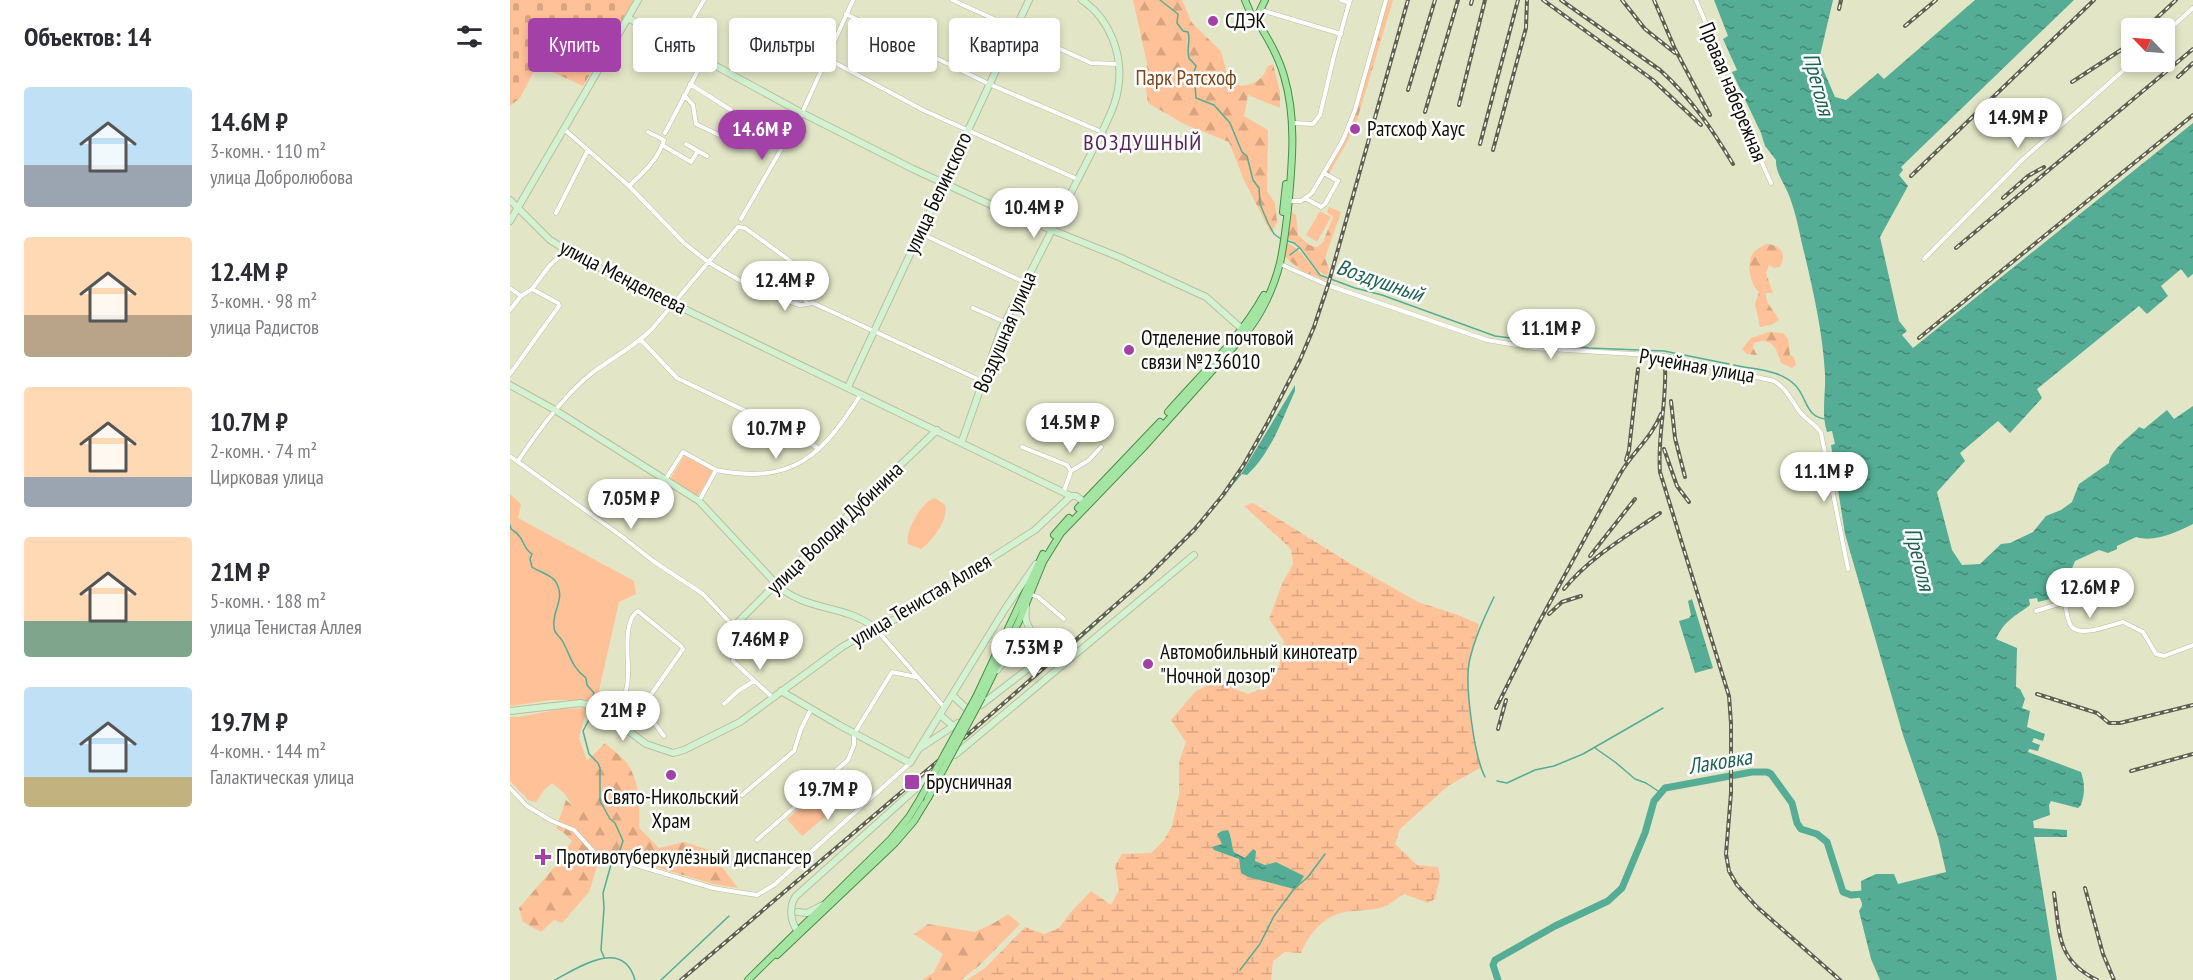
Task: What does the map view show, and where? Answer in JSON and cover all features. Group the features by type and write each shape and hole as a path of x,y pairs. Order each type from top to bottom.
{"main road":[{"path":"1264,0 1256,16 1257,21 1274,50 1289,95 1293,156 1286,201"},
{"path":"1246,4 1259,10"},
{"path":"979,697 1038,562 1059,528 1143,448 1262,308 1278,262 1289,156 1284,93 1279,71 1246,4"},
{"path":"758,970 895,843 914,821 924,798 994,673 1043,562 1053,544 1083,506"},
{"path":"748,980 797,930 808,924 823,905 891,839 924,798"}],"street":[{"path":"510,221 638,0"},
{"path":"693,18 704,0"},
{"path":"836,36 853,0"},
{"path":"952,0 989,18"},
{"name":"улица Белинского","path":"1020,18 1029,0"},
{"name":"Воздушная улица","path":"962,441 1005,322 1114,105 1118,90 1118,64 1114,40 1098,13 1082,0"},
{"path":"1292,123 1313,123 1320,115 1349,1 1341,0"},
{"path":"1286,201 1301,201 1312,193 1343,140 1355,110 1386,0"},
{"name":"Правая набережная","path":"1696,0 1720,57 1723,76 1771,183"},
{"path":"2175,24 2193,8"},
{"path":"1259,10 1341,34"},
{"path":"846,14 989,84 1102,132"},
{"path":"628,18 633,21"},
{"path":"1060,50 1091,63 1118,64"},
{"path":"836,63 925,111 1077,179"},
{"path":"717,65 802,113 942,183 1119,257 1206,297 1244,331"},
{"path":"665,133 696,72"},
{"path":"741,219 802,113 820,72"},
{"name":"улица Белинского","path":"848,387 995,72"},
{"path":"1924,259 2022,160 2122,72"},
{"path":"690,84 731,110"},
{"path":"684,95 693,105 696,124 719,135"},
{"path":"564,129 629,186 684,243 708,262 760,292 800,305 813,303 982,381"},
{"path":"629,186 652,165 664,140 648,132"},
{"path":"686,144 707,156"},
{"path":"662,145 691,162 698,151"},
{"path":"556,213 588,150"},
{"path":"1305,198 1321,207 1325,204 1338,181 1324,173"},
{"name":"улица Менделеева","path":"510,200 550,240 566,252 1064,491 1083,506"},
{"path":"518,461 555,410 591,374 641,340 675,304 738,227 745,228 807,273 810,281 804,297 807,304"},
{"path":"920,233 1024,282"},
{"path":"510,310 521,296 532,289 550,265 566,252"},
{"name":"Ручейная улица","path":"1278,262 1330,286 1487,340 1533,348 1666,357 1774,381 1785,388 1801,413 1821,433 1848,569"},
{"path":"510,288 521,296"},
{"path":"510,374 558,310 558,303 532,289"},
{"path":"973,308 1005,322"},
{"path":"641,340 677,378 804,439 819,449"},
{"path":"510,385 555,410 699,501 776,584 792,598 856,616 875,628 944,708"},
{"path":"665,480 683,452 716,470 737,475 775,472 809,458 831,438 861,393"},
{"name":"улица Володи Дубинина","path":"734,626 937,430"},
{"path":"1022,447 1066,465 1071,471"},
{"path":"1064,491 1071,471 1089,460 1101,447"},
{"path":"510,456 652,561 703,594 736,629 733,661 772,697"},
{"path":"699,501 716,470"},
{"name":"улица Тенистая Аллея","path":"510,711 580,703 591,705 645,744 673,753 684,750 730,729 842,647 900,617 1035,530 1071,496"},
{"path":"955,754 1194,555"},
{"path":"510,788 527,806 552,821 574,830 594,852 713,888 757,895 774,885 910,763 1005,609 1038,562"},
{"path":"1030,594 1038,597 1064,619"},
{"path":"2036,611 2065,602 2070,625 2075,630 2084,632 2123,622 2143,632 2159,656 2172,654 2193,645"},
{"path":"981,705 1038,661 1042,653 1026,618 1026,604"},
{"path":"1005,609 1012,611 1014,619"},
{"path":"613,719 624,698 628,676 628,627 634,614 638,612 683,649 638,713"},
{"path":"994,673 1023,639 1032,636 1035,638"},
{"path":"757,840 848,760 854,745 854,734 892,672 916,676"},
{"path":"724,704 754,681"},
{"path":"781,691 854,734 910,763"},
{"path":"951,696 966,708"},
{"path":"742,795 794,751 801,729 812,709"},
{"path":"618,712 646,715 654,720 664,736"},
{"path":"919,748 955,725 940,715"},
{"path":"797,930 794,925 792,905 796,896 930,776"},
{"path":"792,905 808,924"},
{"path":"798,912 807,913 823,905"}],"green space":[{"path":"510,0 634,0 621,22 621,18 528,18 528,72 533,72 520,98 510,106"},
{"name":"Парк Ратсхоф","path":"1133,0 1182,0 1192,23 1221,51 1228,77 1241,86 1258,80 1268,66 1273,64 1280,92 1280,108 1248,95 1244,116 1268,130 1267,191 1275,203 1277,222 1271,233 1244,180 1229,142 1184,124 1148,103 1145,83 1147,63"},
{"path":"1388,0 1393,0 1357,120 1329,174 1326,172 1356,111"},
{"path":"552,72 591,72 583,86"},
{"path":"1329,207 1341,212 1325,258 1329,269 1327,276 1316,268 1299,246 1287,239 1290,211 1296,215 1298,235 1309,245 1317,247 1323,242 1333,217 1327,212"},
{"path":"1320,211 1331,217 1317,242 1306,235"},
{"path":"1285,243 1297,249 1325,280 1302,271 1284,256"},
{"path":"1766,244 1776,246 1783,254 1780,267 1774,268 1769,265 1766,273 1773,293 1766,293 1767,301 1779,320 1771,325 1760,327 1755,304 1759,292 1751,279 1749,268 1754,252"},
{"path":"1769,332 1783,333 1788,339 1790,355 1794,357 1796,365 1792,368 1781,363 1775,348 1769,342 1754,343 1753,348 1757,355 1747,354 1742,349 1751,338"},
{"path":"685,454 713,471 697,497 669,481"},
{"path":"510,494 521,504 518,518 634,581 636,594 619,602 598,695 593,700 551,700 510,706"},
{"path":"935,498 945,505 946,511 939,530 921,549 908,544 909,532 920,510"},
{"path":"1253,503 1351,564 1418,602 1479,624 1468,677 1471,717 1480,768 1448,786 1400,829 1395,844 1417,865 1438,867 1440,877 1435,899 1428,903 1404,894 1383,907 1345,912 1330,917 1313,932 1301,953 1285,952 1273,961 1271,980 967,980 985,968 1025,927 1044,934 1059,928 1091,891 1111,905 1119,890 1115,866 1122,854 1151,853 1164,840 1172,826 1179,795 1179,762 1186,742 1171,720 1195,692 1215,681 1248,694 1269,686 1279,667 1284,641 1269,619 1282,584 1293,564 1291,550 1288,546 1244,506","holes":["1231,835 1234,852 1245,859 1265,865 1276,862 1303,876 1294,889 1267,882 1241,867 1239,859 1214,850 1213,847 1222,844"]},
{"path":"587,708 579,738 592,775 589,801 573,806 564,793 552,783 536,802 528,800 510,781 510,717 561,709"},
{"path":"605,743 627,763 631,770 637,786 639,828 659,848 684,842 722,854 719,863 738,888 713,884 602,851 589,892 562,923 554,920 541,932 523,922 519,908 557,864 572,841 556,828 566,800 573,806 592,775 587,761"},
{"path":"824,787 839,805 802,836 787,819"},
{"path":"1008,914 1020,924 981,964 961,980 922,980 934,972 943,954 914,934 928,924 975,932"}],"water":[{"name":"Преголя","path":"1714,0 1833,0 1819,60 1835,97 1846,100 1878,73 1884,79 1975,0 2074,0 1901,167 1903,170 1899,175 1908,186 1880,237 1899,321 1907,331 1902,335 1913,348 2193,123 2193,274 2188,278 2181,269 2161,286 2168,296 2147,314 2139,306 2037,389 2042,398 2010,433 1998,421 1960,453 1965,461 1937,492 1952,550 1962,565 1980,564 2001,544 2010,543 2033,532 2046,516 2061,510 2072,502 2079,484 2109,463 2113,453 2139,427 2144,429 2167,410 2174,419 2193,406 2193,524 2158,538 2136,537 2108,553 2099,550 2075,561 2068,578 2068,597 2064,598 2062,593 2053,595 2052,591 2047,593 2050,599 2038,602 2037,598 2029,599 2030,605 2006,623 1996,639 2017,648 2016,687 2020,689 2025,699 2022,708 2030,711 2027,727 2045,734 2043,741 2034,738 2032,742 2040,745 2038,751 2029,749 2028,752 2081,772 2083,781 2083,796 2078,808 2051,801 2050,815 2033,821 2034,828 2067,830 2067,837 2034,837 2057,980 1880,980 1871,959 1859,911 1862,906 1861,881 1876,874 1894,874 1898,884 1946,872 1938,837 1903,735 1845,534 1831,445 1835,444 1832,431 1827,432 1824,418 1825,374 1820,330 1795,212 1777,170 1776,160 1765,146 1732,72 1737,70 1723,39 1728,36"},
{"path":"1295,385 1295,391 1280,425 1263,457 1247,475 1241,474"},
{"path":"1692,599 1713,668 1695,673 1679,621 1691,615 1688,601"},
{"path":"1228,830 1234,852 1245,858 1253,849 1256,851 1255,861 1265,865 1276,862 1304,876 1300,883 1294,889 1248,877 1241,873 1239,859 1214,850 1212,847 1222,844 1217,834"}],"waterway":[{"name":"Воздушный","path":"1160,0 1178,14 1177,23 1183,31 1188,32 1189,58 1196,66 1194,72 1196,98 1214,105 1230,123 1242,152 1247,156 1253,180 1259,188 1260,204 1268,223 1274,234 1281,239"},
{"name":"Воздушный","path":"1285,240 1300,248 1320,275 1495,336 1589,348 1664,351 1729,364"},
{"path":"1290,255 1299,248"},
{"name":"Воздушный","path":"1734,365 1775,373 1790,380 1800,391 1814,415 1826,419"},
{"path":"1056,660 1152,571 1198,524 1241,474"},
{"path":"510,525 532,554 530,559 532,567 554,579 559,588 554,629 575,666 586,678 587,685 594,693 591,703"},
{"path":"1485,777 1474,738 1469,704 1468,674 1474,646 1494,597"},
{"path":"590,708 590,718 583,731 589,754 600,768 600,801 610,819 615,823 623,841 619,853 612,861 603,893 601,950 604,957"},
{"path":"1497,781 1507,783 1535,770 1554,766 1583,754 1663,708"},
{"path":"1595,748 1635,779 1661,793"},
{"name":"Лаковка","path":"1498,980 1493,965 1495,960 1555,926 1608,901 1622,888 1645,833 1654,801 1665,788 1752,772 1771,774 1792,803 1797,823 1801,829 1817,834 1827,842 1843,892 1851,895 1862,894 1865,901"},
{"path":"1240,970 1260,944 1274,916 1325,854"},
{"path":"661,980 729,916"},
{"path":"555,980 588,963 611,958 621,960 629,967 635,980"}],"railway":[{"path":"964,738 1145,579 1195,529 1243,466 1300,360 1314,327 1328,285 1408,0"},
{"path":"1408,90 1435,0"},
{"path":"1425,112 1458,0"},
{"path":"1471,4 1472,0"},
{"path":"1459,105 1485,0"},
{"path":"1480,144 1518,0"},
{"path":"1493,150 1526,28 1527,0"},
{"path":"1543,0 1653,80 1701,125"},
{"path":"1561,0 1660,70 1700,114 1733,164"},
{"path":"1622,0 1645,29 1675,53"},
{"path":"1654,0 1675,49 1710,115"},
{"path":"1839,9 1841,0"},
{"path":"1905,26 1936,0"},
{"path":"1911,176 2094,0"},
{"path":"2157,18 2176,0"},
{"path":"1956,248 2193,49"},
{"path":"2072,82 2121,50"},
{"path":"2178,77 2193,63"},
{"path":"1919,338 2193,115"},
{"path":"2003,198 2028,176 2044,167"},
{"path":"1665,366 1660,472 1729,696 1731,793 1726,854 1729,871 1737,885 1757,907 1840,980"},
{"path":"1626,460 1638,369"},
{"path":"1671,401 1675,438 1685,477"},
{"path":"1496,708 1537,626 1620,474 1661,414"},
{"path":"1664,449 1677,486 1689,502"},
{"path":"1590,556 1635,499"},
{"path":"1564,589 1597,557 1660,513"},
{"path":"1549,614 1562,602 1581,596"},
{"path":"2037,694 2097,713 2109,723 2120,723 2193,705"},
{"path":"1498,729 1506,700"},
{"path":"2131,771 2193,754"},
{"path":"681,980 938,761"},
{"path":"2085,888 2103,954 2114,980"},
{"path":"2054,893 2062,944 2074,964 2097,980"}],"place":[{"name":"СДЭК","path":"1213,21"},
{"name":"Ратсхоф Хаус","path":"1355,129"},
{"name":"Отделение почтовой связи №236010","path":"1129,350"},
{"name":"Автомобильный кинотеатр \"Ночной дозор\"","path":"1148,664"},
{"name":"Свято-Никольский Храм","path":"671,775"},
{"name":"Брусничная","path":"912,782"},
{"name":"Противотуберкулёзный диспансер","path":"543,857"}],"district":[{"name":"ВОЗДУШНЫЙ","path":"1143,142"}]}
